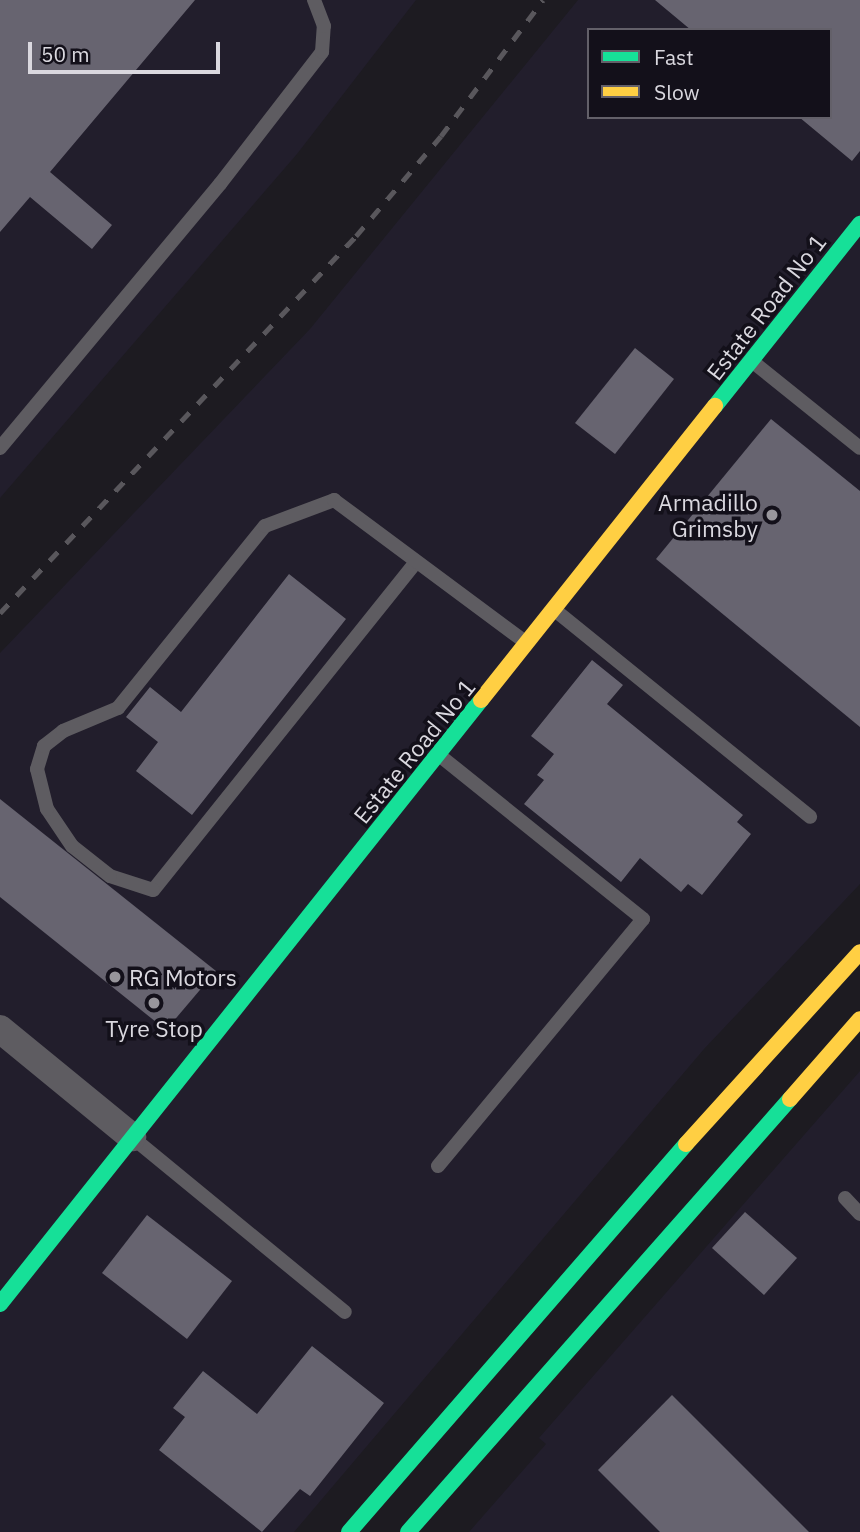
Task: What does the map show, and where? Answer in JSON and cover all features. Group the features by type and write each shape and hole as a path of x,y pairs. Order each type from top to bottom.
{"main road":[{"name":"Estate Road No 1","path":"0,1304 556,611 751,361 859,228"},
{"path":"349,1532 625,1212 860,952"},
{"path":"408,1532 860,1019"}],"street":[{"path":"0,1028 132,1137"}],"lane":[{"path":"0,448 220,184 322,52 324,26 314,0"},
{"path":"751,361 860,448"},
{"path":"416,562 153,890 110,876 72,846 45,799 37,769 44,746 63,731 118,708 265,526 334,500 529,644"},
{"path":"556,611 810,817"},
{"path":"438,1166 643,919 439,755"},
{"path":"132,1137 345,1312"},
{"path":"845,1198 860,1214"}],"shaded area":[{"path":"0,0 416,0 297,154 0,498"},
{"path":"578,0 860,0 860,884 704,1049 294,1532 0,1532 0,653 310,329"},
{"path":"860,1071 860,1532 469,1532 546,1444 539,1438"}],"building":[{"path":"0,0 195,0 50,172 112,225 92,249 30,197 0,232"},
{"path":"655,0 860,0 860,151 852,161 801,119 832,119 832,28 689,28"},
{"path":"635,348 674,379 615,454 575,423"},
{"path":"771,419 860,491 860,727 656,559"},
{"path":"289,574 346,619 192,815 136,771 158,742 126,717 150,687 181,712"},
{"path":"592,660 623,685 607,704 743,815 737,822 751,834 702,895 688,884 681,892 640,858 621,882 524,804 544,780 537,775 554,754 531,736"},
{"path":"0,799 216,971 166,1030 0,897"},
{"path":"745,1212 797,1258 764,1295 712,1248"},
{"path":"147,1215 232,1281 187,1339 102,1273"},
{"path":"312,1346 384,1403 310,1496 300,1489 262,1532 159,1450 185,1417 173,1408 203,1371 257,1414"},
{"path":"672,1395 809,1532 660,1532 598,1470"}],"railway":[{"path":"0,613 356,236 441,136 543,0"}],"traffic: fast":[{"path":"715,406 860,224"},
{"path":"0,1304 481,700"},
{"path":"408,1532 790,1099"},
{"path":"349,1532 686,1144"}],"traffic: slow":[{"path":"481,700 715,406"},
{"path":"686,1144 860,952"},
{"path":"790,1099 860,1019"}],"place":[{"name":"Armadillo Grimsby","path":"772,515"},
{"name":"RG Motors","path":"115,977"},
{"name":"Tyre Stop","path":"154,1003"}]}
